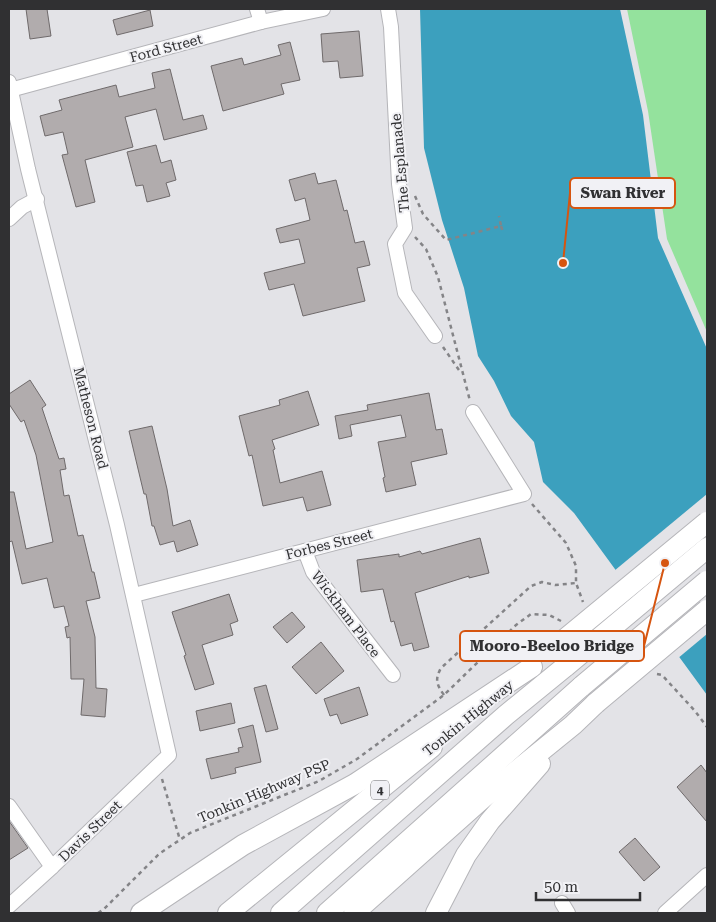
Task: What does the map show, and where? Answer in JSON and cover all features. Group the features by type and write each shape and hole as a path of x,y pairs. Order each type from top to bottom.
{"highway":[{"name":"Tonkin Highway","path":"228,913 532,667 707,522"},
{"name":"Tonkin Highway","path":"281,913 506,715 707,548"},
{"path":"327,913 582,686 707,581"},
{"path":"354,913 483,798 707,610"},
{"path":"141,913 243,845 355,784 532,667"},
{"path":"436,913 466,855 490,821 572,725"}],"street":[{"name":"Ford Street","path":"10,86 259,15 323,9"},
{"name":"The Esplanade","path":"388,9 391,27 399,184 406,228 396,244 406,293 434,336"},
{"name":"Matheson Road","path":"10,86 12,119 37,199 134,595 169,755"},
{"path":"9,219 22,207 37,199"},
{"path":"474,412 524,494"},
{"name":"Forbes Street","path":"134,595 524,494"},
{"name":"Wickham Place","path":"305,551 313,572 393,675"},
{"name":"Davis Street","path":"9,906 169,755"},
{"path":"9,806 52,867"},
{"path":"665,913 707,875"}],"path":[{"path":"399,184 409,184 423,214 446,240 501,226"},
{"path":"499,216 503,232"},
{"path":"406,228 426,249 438,277 462,374 474,412"},
{"path":"434,336 462,374"},
{"path":"524,494 566,544 576,566 576,583 586,611"},
{"path":"444,695 437,686 436,678 441,668 532,586 542,582 555,585 576,583"},
{"name":"Tonkin Highway PSP","path":"98,913 159,854 190,833 319,780 357,759 444,695 516,625 531,614 549,615 561,621"},
{"path":"158,766 180,840"}],"green space":[{"path":"627,9 707,9 707,332 667,239 648,111"}],"water":[{"path":"420,9 620,9 643,115 658,238 707,349 707,695 574,513 543,482 534,442 511,416 494,381 478,356 464,288 442,220 424,148"}],"pier":[{"path":"707,494 707,634 677,659 614,571"}],"building":[{"path":"26,9 47,9 51,36 30,39"},
{"path":"150,10 153,26 117,35 113,20"},
{"path":"359,31 363,76 340,78 338,61 323,62 321,34"},
{"path":"290,42 300,80 281,84 284,94 223,111 211,66 242,58 244,65 281,55 278,45"},
{"path":"170,69 183,120 203,115 207,129 164,140 156,109 125,117 133,147 85,160 95,202 76,207 62,155 68,154 63,132 45,136 40,116 62,110 59,100 116,85 119,97 155,88 152,73"},
{"path":"156,145 161,163 171,160 176,180 166,183 170,196 147,202 143,185 136,186 127,152"},
{"path":"315,173 318,184 336,180 344,211 347,210 355,243 364,241 370,265 357,268 365,301 303,316 294,284 269,290 264,273 305,263 299,239 280,243 276,229 310,220 305,198 295,201 289,180"},
{"path":"30,380 46,405 42,408 59,459 64,458 66,469 60,470 64,496 69,495 78,536 83,535 100,598 86,601 95,637 96,688 107,689 105,717 81,715 84,679 71,679 70,637 67,638 65,627 69,626 64,606 54,608 47,578 22,584 12,541 9,542 9,492 14,492 26,549 53,542 36,455 24,420 21,422 9,404 9,394"},
{"path":"308,391 319,425 272,440 275,449 273,450 280,483 322,471 331,505 307,511 303,497 263,506 252,455 249,456 239,416 280,405 279,400"},
{"path":"429,393 436,430 442,429 447,454 411,462 416,485 386,492 378,442 406,437 401,415 350,425 352,436 339,439 335,416 368,410 367,405"},
{"path":"152,426 167,489 173,526 190,520 198,545 177,552 174,541 160,545 154,526 152,526 146,494 144,494 129,431"},
{"path":"480,538 489,573 469,578 469,576 415,593 429,647 414,651 412,643 401,646 394,621 391,622 383,589 361,592 357,560 399,554 399,557 420,551 422,554"},
{"path":"229,594 238,621 230,624 233,635 202,645 214,684 195,690 172,612"},
{"path":"292,612 305,627 287,643 273,627"},
{"path":"321,642 344,671 316,694 292,667"},
{"path":"266,685 278,729 266,732 254,688"},
{"path":"359,687 368,715 341,724 337,714 330,716 324,699"},
{"path":"231,703 235,723 200,731 196,711"},
{"path":"253,725 261,762 235,768 236,773 211,779 206,759 239,752 238,748 243,747 238,729"},
{"path":"701,765 707,773 707,822 677,787"},
{"path":"9,821 28,848 9,860"},
{"path":"635,838 660,867 644,881 619,852"}],"place":[{"name":"Swan River","path":"563,263"},
{"name":"Mooro-Beeloo Bridge","path":"665,563"}]}
